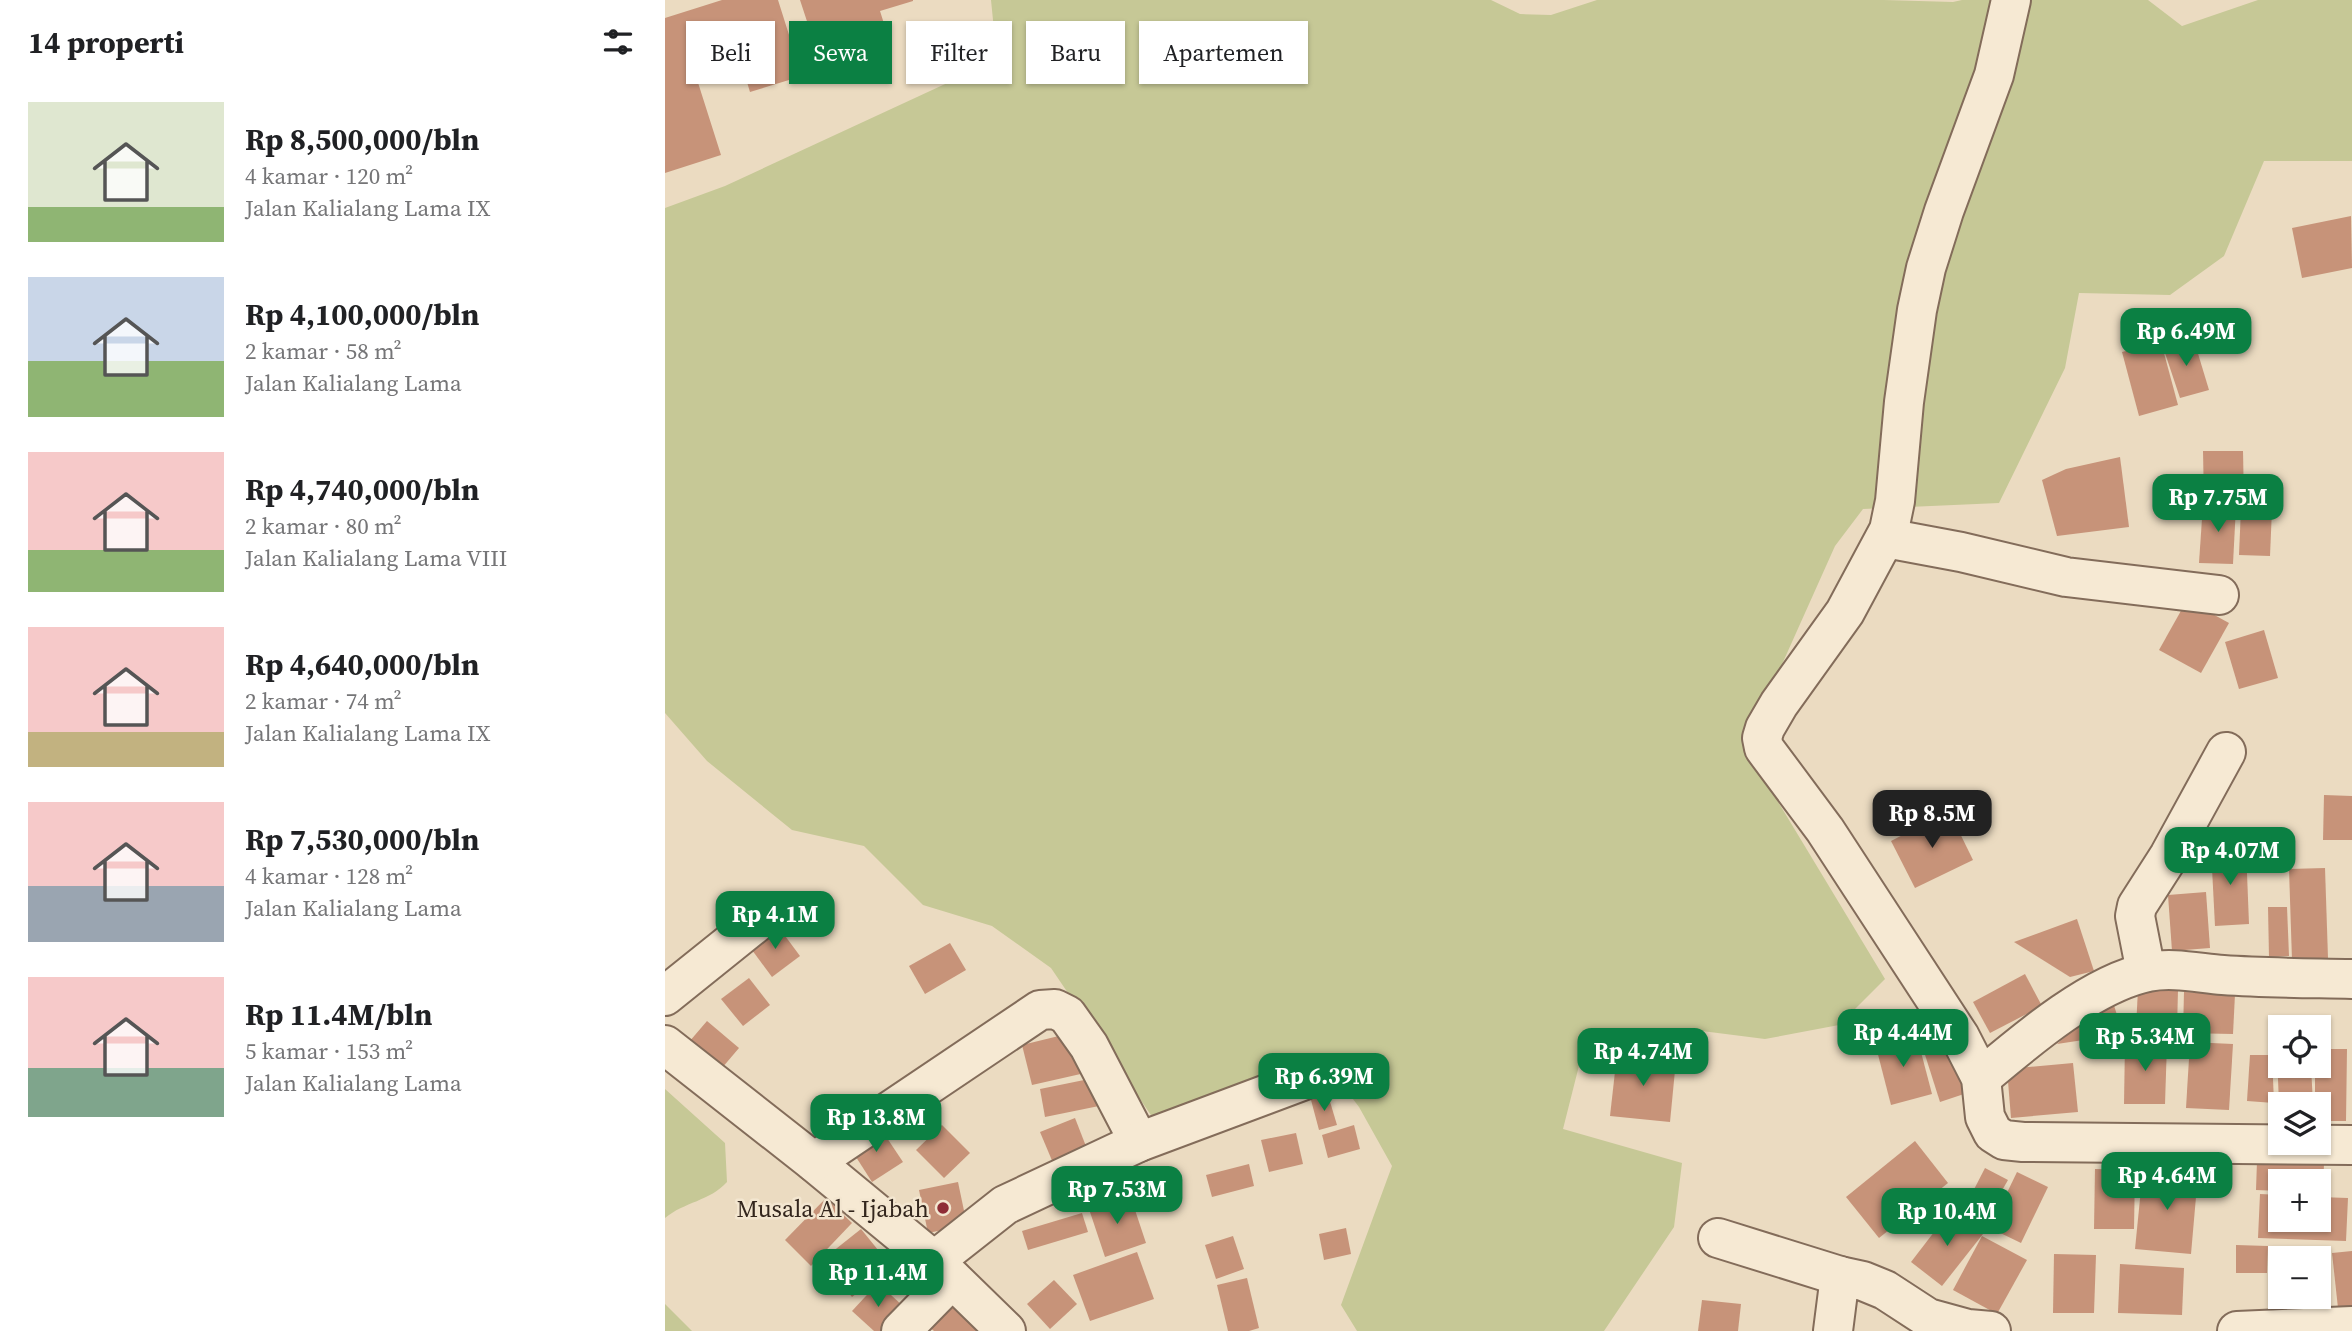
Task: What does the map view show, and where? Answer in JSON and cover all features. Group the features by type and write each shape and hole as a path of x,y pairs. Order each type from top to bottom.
{"street":[{"path":"2011,0 1994,75 1926,268 1904,402 1895,501 1886,538 1845,612 1765,728 1762,738 1764,748 1825,830 1960,1037 1981,1078 1985,1117 1993,1133 2004,1140 2352,1145"},
{"path":"1886,538 1961,552 2066,577 2219,594"},
{"path":"2146,972 2135,916 2137,906 2169,856 2226,752"},
{"path":"665,996 767,914"},
{"path":"1981,1078 2079,1002 2146,972 2166,970 2225,975 2352,979"},
{"path":"814,1163 1040,1010 1055,1009 1067,1015 1089,1046 1139,1142"},
{"path":"665,1045 943,1270 1006,1331"},
{"path":"901,1331 943,1270 1005,1205 1139,1142 1310,1078"},
{"path":"1718,1238 1863,1281 1885,1290 1928,1318 1968,1329 1991,1331"},
{"path":"1833,1331 1840,1276"},
{"path":"2237,1331 2352,1326"}],"green space":[{"path":"991,0 1491,0 1520,14 1551,15 1597,0 2148,0 2182,26 2258,0 2352,0 2352,161 2264,161 2224,256 2170,295 2079,293 2065,368 1999,503 1863,509 1835,546 1745,747 1885,979 1839,1025 1765,1039 1694,1030 1586,1038 1563,1129 1682,1163 1674,1227 1604,1331 1357,1331 1341,1305 1392,1166 1359,1107 1322,1058 1157,1124 1051,968 992,926 923,905 864,846 792,830 707,761 665,713 665,208 725,186 945,84 1012,84 1012,21 993,21"},
{"path":"665,1089 725,1143 727,1182 713,1193 665,1218"},
{"path":"665,1304 692,1331 665,1331"}],"building":[{"path":"722,0 778,0 789,35 789,80 750,92 748,84 775,84 775,21 686,21 686,84 698,84 721,155 665,173 665,18"},
{"path":"800,0 913,0 880,11 883,21 807,21"},
{"path":"2351,216 2352,268 2302,278 2292,228"},
{"path":"2193,337 2209,390 2180,398 2163,347"},
{"path":"2161,342 2178,405 2139,416 2122,352"},
{"path":"2203,451 2243,451 2244,501 2204,501"},
{"path":"2120,457 2129,527 2057,536 2042,480 2066,469"},
{"path":"2203,504 2236,506 2233,564 2199,563"},
{"path":"2241,508 2272,509 2270,556 2239,555"},
{"path":"2187,600 2229,623 2201,673 2159,650"},
{"path":"2264,630 2278,678 2239,689 2225,642"},
{"path":"2324,795 2352,796 2352,840 2323,840"},
{"path":"1949,811 1973,860 1915,888 1891,841"},
{"path":"2246,848 2249,924 2215,926 2211,849"},
{"path":"2325,868 2328,958 2292,960 2289,869"},
{"path":"2206,892 2210,948 2172,951 2168,895"},
{"path":"2268,907 2287,907 2289,956 2269,957"},
{"path":"2077,919 2094,971 2070,977 2014,942"},
{"path":"777,925 800,956 772,977 749,946"},
{"path":"950,943 966,970 925,994 909,966"},
{"path":"2025,974 2042,1006 1990,1033 1973,1002"},
{"path":"749,978 770,1005 743,1026 721,999"},
{"path":"2138,989 2178,990 2177,1029 2136,1028"},
{"path":"2184,992 2235,994 2233,1034 2183,1033"},
{"path":"2111,996 2123,1034 2057,1044"},
{"path":"707,1021 739,1048 716,1075 683,1049"},
{"path":"1950,1030 1970,1092 1940,1102 1920,1039"},
{"path":"1075,1032 1085,1073 1032,1085 1022,1045"},
{"path":"1916,1033 1932,1094 1891,1105 1875,1043"},
{"path":"2190,1042 2233,1044 2229,1110 2186,1108"},
{"path":"2125,1043 2167,1043 2165,1104 2124,1104"},
{"path":"2331,1049 2347,1049 2346,1121 2331,1121 2331,1092 2315,1092 2315,1078 2331,1078"},
{"path":"1617,1054 1676,1060 1670,1122 1610,1116"},
{"path":"2250,1055 2268,1055 2268,1078 2273,1078 2274,1092 2268,1092 2268,1103 2247,1101"},
{"path":"2073,1063 2078,1112 2011,1118 2007,1069"},
{"path":"1094,1078 1099,1106 1045,1117 1040,1089"},
{"path":"2278,1078 2312,1078 2312,1092 2279,1092"},
{"path":"1328,1095 1337,1125 1319,1130 1311,1100"},
{"path":"1075,1118 1089,1154 1056,1170 1040,1132"},
{"path":"942,1125 970,1153 944,1178 916,1150"},
{"path":"1354,1125 1360,1149 1328,1158 1322,1135"},
{"path":"879,1126 903,1162 872,1182 849,1146"},
{"path":"1296,1133 1303,1164 1269,1172 1261,1140"},
{"path":"1915,1141 1948,1183 1879,1238 1846,1197"},
{"path":"2257,1161 2324,1163 2324,1169 2268,1169 2268,1190 2256,1190"},
{"path":"1249,1164 1254,1186 1212,1197 1206,1175"},
{"path":"1985,1168 2008,1180 1988,1215 1967,1203"},
{"path":"2095,1169 2135,1170 2134,1229 2094,1229"},
{"path":"2143,1169 2198,1174 2191,1254 2135,1249"},
{"path":"2017,1172 2048,1187 2021,1243 1990,1228"},
{"name":"Musala Al - Ijabah","path":"958,1182 967,1225 928,1233 919,1190"},
{"path":"2260,1194 2268,1194 2268,1232 2331,1232 2331,1197 2348,1198 2346,1241 2258,1238"},
{"path":"1130,1195 1146,1243 1105,1257 1089,1209"},
{"path":"826,1198 852,1223 811,1266 785,1240"},
{"path":"1951,1210 1983,1234 1942,1286 1911,1262"},
{"path":"1082,1213 1088,1232 1028,1250 1022,1231"},
{"path":"1346,1228 1351,1254 1324,1260 1319,1234"},
{"path":"861,1229 891,1266 852,1297 822,1260"},
{"path":"1233,1236 1244,1269 1216,1279 1205,1245"},
{"path":"1982,1236 2027,1260 1997,1314 1953,1290"},
{"path":"2236,1245 2268,1246 2267,1273 2236,1273"},
{"path":"2352,1251 2352,1306 2338,1308 2332,1253"},
{"path":"1137,1252 1154,1299 1090,1321 1073,1275"},
{"path":"2054,1254 2096,1255 2094,1313 2053,1313"},
{"path":"2120,1264 2184,1268 2182,1315 2118,1313"},
{"path":"1247,1278 1259,1328 1228,1331 1217,1285"},
{"path":"1054,1280 1077,1304 1050,1329 1027,1304"},
{"path":"878,1283 904,1307 882,1331 874,1331 852,1311"},
{"path":"957,1293 999,1331 934,1331 927,1325"},
{"path":"1702,1300 1741,1304 1738,1331 1698,1331"},
{"path":"2274,1309 2315,1309 2315,1320 2274,1320"}],"place":[{"name":"Musala Al - Ijabah","path":"943,1208"}]}
